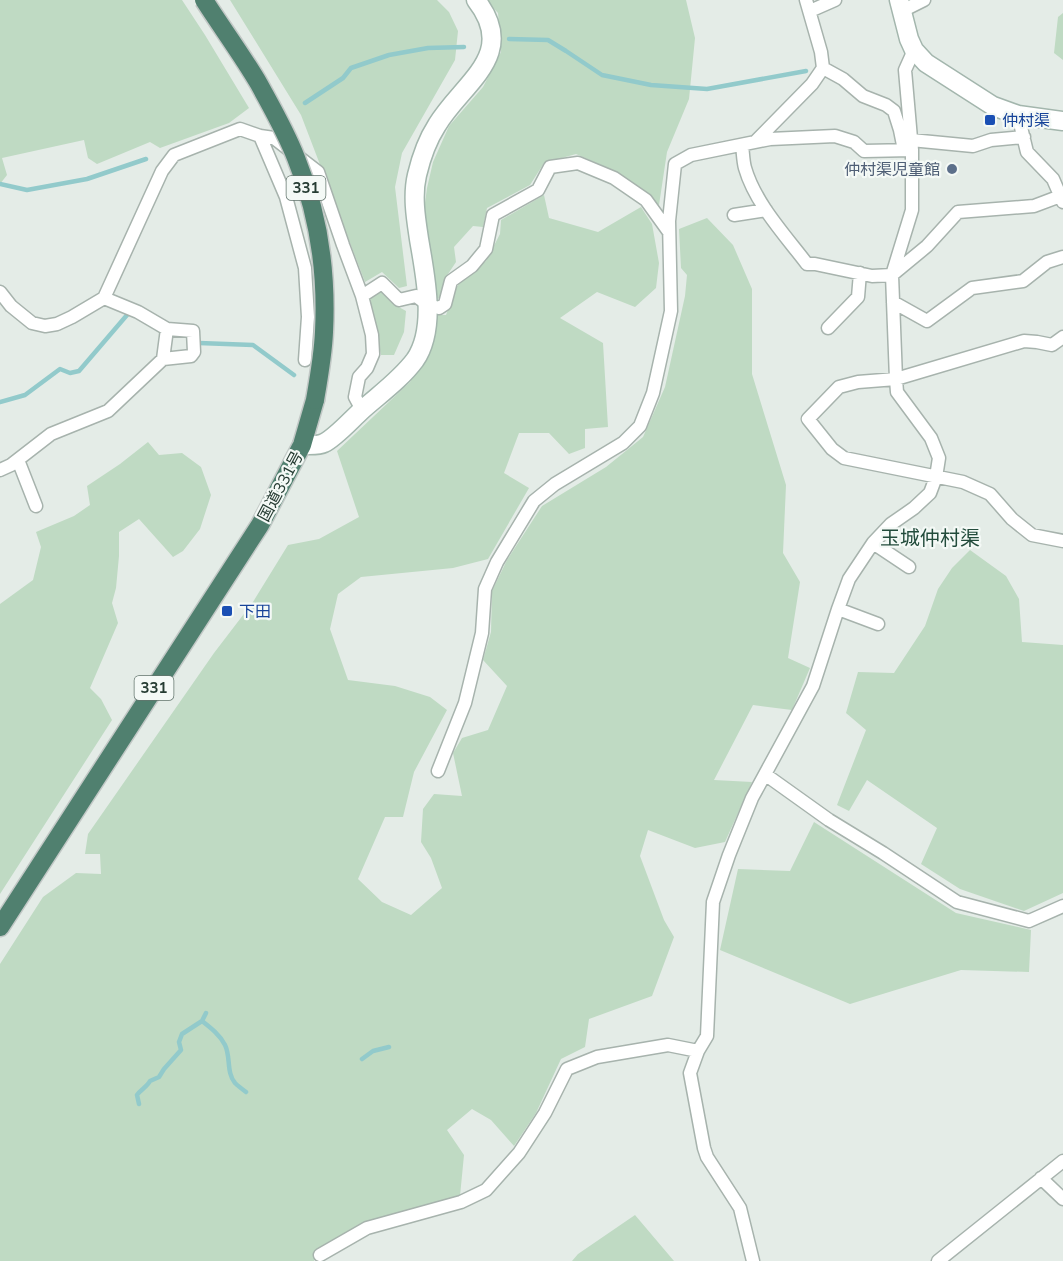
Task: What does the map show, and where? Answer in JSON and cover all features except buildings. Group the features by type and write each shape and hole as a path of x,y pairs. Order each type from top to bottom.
{"highway":[{"name":"国道331号","path":"0,927 260,525 302,445 315,400 321,363 325,304 318,234 308,194 296,158 278,120 258,83 204,0"}],"main road":[{"path":"302,445 312,446 324,443 397,380 416,358 423,340 428,295 415,206 416,177 424,153 438,124 487,62 492,35 485,11 476,0"},
{"path":"900,6 914,50 926,63 993,106 1018,115 1063,121"}],"street":[{"path":"755,142 812,84 823,68 808,5 834,0"},
{"path":"900,6 924,0"},
{"path":"753,1261 740,1208 707,1157 690,1073 706,1036 713,902 748,808 813,686 849,579 873,543 891,524 930,493 936,477 939,458 931,438 897,392 896,379 892,275 912,210 905,70 914,50"},
{"path":"823,68 843,79 863,96 886,105 894,111 909,147"},
{"path":"742,145 744,168 761,205 807,264 872,276 892,275 927,246 958,212 1034,206 1062,198 1053,179 1027,152 1018,115"},
{"path":"0,292 5,308 32,322 45,326 57,324 72,317 104,298 162,171 174,155 240,129 274,138 318,172 362,296 372,335 373,354 367,368 359,377 357,385 355,397 362,410"},
{"path":"260,136 286,197 306,268 308,317 305,360"},
{"path":"438,771 465,703 482,633 485,589 497,562 534,501 555,484 623,443 640,426 653,393 671,311 669,221 675,164 691,155 770,139 835,136 854,142 864,151 909,147 973,146 1024,137"},
{"path":"362,296 382,283 399,300 416,296 428,305 439,308 445,304 451,281 472,266 486,249 493,215 538,190 550,167 578,163 614,178 646,200 669,232"},
{"path":"734,215 766,210"},
{"path":"893,302 927,321 972,288 1023,281 1047,262 1063,257"},
{"path":"828,328 858,297 860,273"},
{"path":"0,470 11,465 51,434 108,411 163,359 192,356 194,352 193,331 167,330 138,312 104,298"},
{"path":"163,359 167,330"},
{"path":"1063,337 1052,345 1024,341 896,379 858,382 839,387 808,419 832,449 844,458 963,482 990,494 1012,519 1032,535 1063,541"},
{"path":"18,460 36,506"},
{"path":"873,543 909,567"},
{"path":"838,609 878,624"},
{"path":"766,775 829,820 957,902 1029,921 1063,906"},
{"path":"320,1255 367,1228 460,1202 486,1191 519,1153 545,1113 567,1069 597,1057 668,1045 698,1051"},
{"path":"938,1261 1063,1161"},
{"path":"1041,1178 1063,1199"}],"green space":[{"path":"0,0 182,0 249,108 229,123 160,148 150,142 97,164 88,158 84,140 2,158 7,175 0,184"},
{"path":"230,0 437,0 449,12 458,31 455,60 402,153 395,187 407,286 399,288 382,272 365,282 301,115"},
{"path":"486,0 686,0 695,38 689,99 667,152 659,205 617,172 576,154 544,163 530,185 487,208 483,227 473,226 454,247 456,262 446,277 441,298 434,299 422,225 427,188 433,162 449,126 483,87 501,52 498,13"},
{"path":"1063,13 1063,60 1054,53 1058,17"},
{"path":"544,195 549,218 598,232 641,207 652,224 659,263 656,288 635,307 597,292 560,318 603,343 608,427 585,429 585,448 569,454 549,433 519,433 504,473 529,488 488,559 453,568 361,577 338,594 330,629 348,680 395,686 430,697 447,710 414,772 403,817 385,817 358,879 382,902 411,915 442,888 431,858 421,842 423,809 434,794 462,796 453,753 462,738 488,730 507,686 483,660 491,632 492,591 507,560 542,506 606,467 643,437 665,387 685,296 687,275 681,268 679,229 707,218 733,245 752,289 752,374 786,485 783,553 800,582 788,658 810,668 792,710 753,705 714,780 752,782 725,842 695,848 648,830 640,856 664,920 674,937 652,996 589,1019 585,1047 561,1059 536,1113 514,1146 491,1120 472,1109 447,1130 464,1155 460,1196 362,1223 316,1250 314,1261 0,1261 0,964 43,897 76,873 101,874 100,854 85,854 88,834 214,653 253,602 288,545 319,539 359,517 337,451 410,382 432,347 432,315 446,315 456,288 463,278 486,261 500,234 501,220"},
{"path":"380,291 406,311 404,332 394,355 381,355 369,299"},
{"path":"148,442 159,455 182,453 201,467 211,495 200,529 183,551 173,557 139,519 119,532 116,588 112,603 118,623 90,688 101,699 112,720 0,894 0,604 33,580 41,547 36,532 74,516 90,505 87,486"},
{"path":"970,550 1006,576 1019,599 1022,642 1063,645 1063,893 1024,911 960,889 921,864 937,828 867,780 849,811 837,805 866,730 846,713 858,672 894,673 925,626 938,589 952,568"},
{"path":"814,822 956,913 1031,930 1029,972 961,970 850,1004 720,950 738,869 790,871"},
{"path":"635,1215 674,1261 572,1261 578,1254"}],"waterway":[{"path":"509,39 548,40 602,75 651,85 707,89 806,71"},
{"path":"305,103 343,78 351,68 389,55 428,48 464,47"},
{"path":"0,184 27,190 87,179 146,159"},
{"path":"0,402 25,395 60,369 70,373 79,371 127,315"},
{"path":"199,343 253,345 294,375"},
{"path":"206,1013 202,1021 223,1041 227,1050 232,1079 246,1092"},
{"path":"139,1104 137,1095 150,1081 159,1077 181,1050 179,1042 182,1034 202,1021"},
{"path":"362,1059 373,1051 389,1047"}],"place":[{"name":"仲村渠","path":"990,120"},
{"name":"仲村渠児童館","path":"952,169"},
{"name":"下田","path":"227,611"}],"district":[{"name":"玉城仲村渠","path":"930,538"}]}
